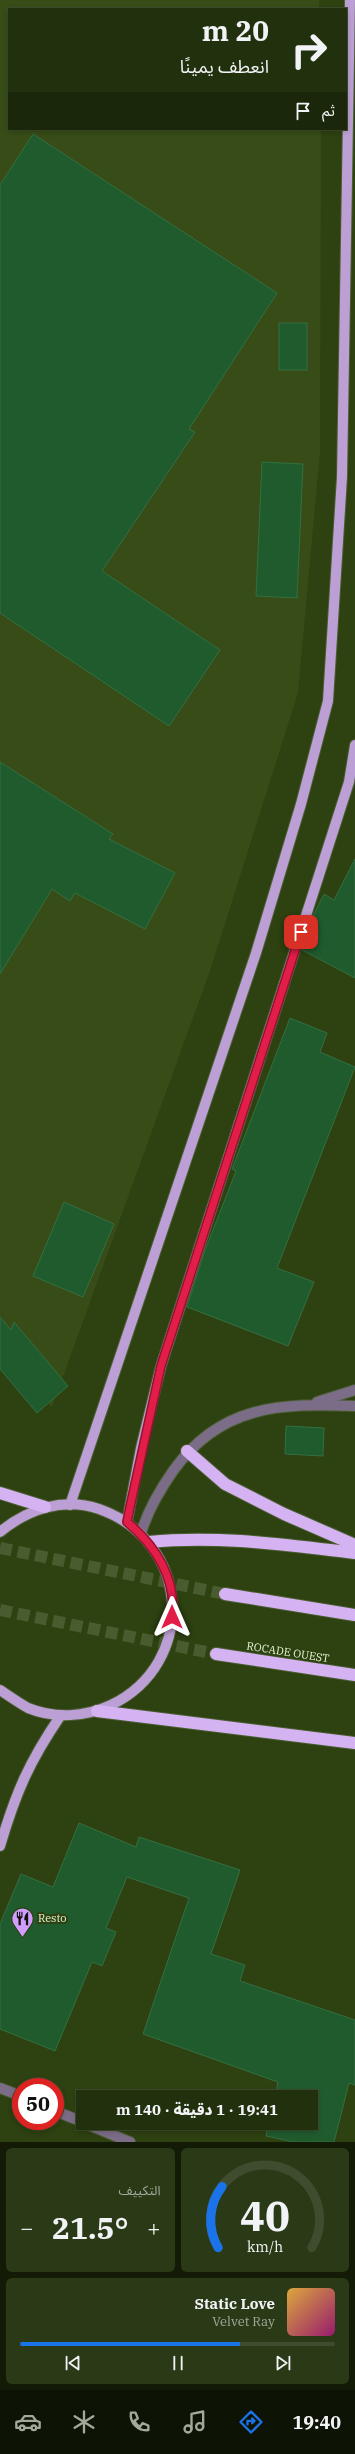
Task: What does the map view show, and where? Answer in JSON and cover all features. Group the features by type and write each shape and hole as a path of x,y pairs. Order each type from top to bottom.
{"highway":[{"path":"187,1451 225,1484 284,1514 355,1545"},
{"path":"0,1493 45,1507"},
{"path":"145,1538 224,1539 355,1553"},
{"path":"226,1594 355,1615"},
{"name":"ROCADE OUEST","path":"216,1654 355,1675"},
{"path":"97,1711 355,1743"}],"main road":[{"path":"70,1505 256,953 301,804 328,701 342,478 350,0"},
{"path":"127,1522 141,1448 161,1366 349,782 355,745"},
{"path":"0,1532 16,1519 45,1507 70,1505 91,1507 127,1522 145,1538 166,1571 174,1606 169,1640 154,1672 129,1696 97,1711 61,1715 29,1708 0,1690"},
{"path":"0,1846 12,1805 23,1777 36,1752 61,1715"}],"street":[{"path":"309,1404 355,1390"},
{"path":"145,1538 156,1497 187,1451 199,1439 232,1420 264,1409 309,1404 355,1406"},
{"path":"0,2088 12,2093"},
{"path":"64,2115 76,2120"},
{"path":"101,2130 130,2142"}],"shaded area":[{"path":"0,0 319,0 319,8 8,8 8,130 321,130 320,452 298,693 210,971 52,1407 0,1348"}],"building":[{"path":"33,134 277,293 189,429 195,432 102,571 220,650 169,726 0,613 0,185"},
{"path":"279,323 307,323 307,370 279,370"},
{"path":"262,462 303,464 297,598 256,596"},
{"path":"0,762 113,834 109,839 175,873 145,929 75,893 70,901 52,889 0,974"},
{"path":"355,859 355,978 302,950 313,916 324,894 334,900"},
{"path":"290,1018 327,1033 320,1052 355,1067 277,1268 314,1282 288,1346 187,1307 204,1253 236,1171 232,1169"},
{"path":"64,1202 114,1224 83,1297 33,1276"},
{"path":"0,1317 11,1330 14,1322 68,1386 37,1413 0,1369"},
{"path":"286,1426 324,1428 323,1456 285,1454"},
{"path":"79,1823 136,1847 139,1837 240,1870 211,1954 245,1965 240,1981 355,2020 355,2085 349,2083 334,2142 293,2142 266,2136 267,2130 318,2130 318,2090 276,2090 278,2082 143,2034 189,1898 127,1877 106,1928 116,1932 102,1966 92,1962 55,2051 0,2029 0,1924 21,1874 53,1887"}],"tunnel":[{"path":"0,1548 225,1594"},
{"path":"0,1610 216,1654"}],"place":[{"name":"Resto","path":"22,1938"}],"route":[{"path":"172,1617 174,1606 166,1571 149,1542 127,1522 149,1411 161,1366 301,932"}]}
